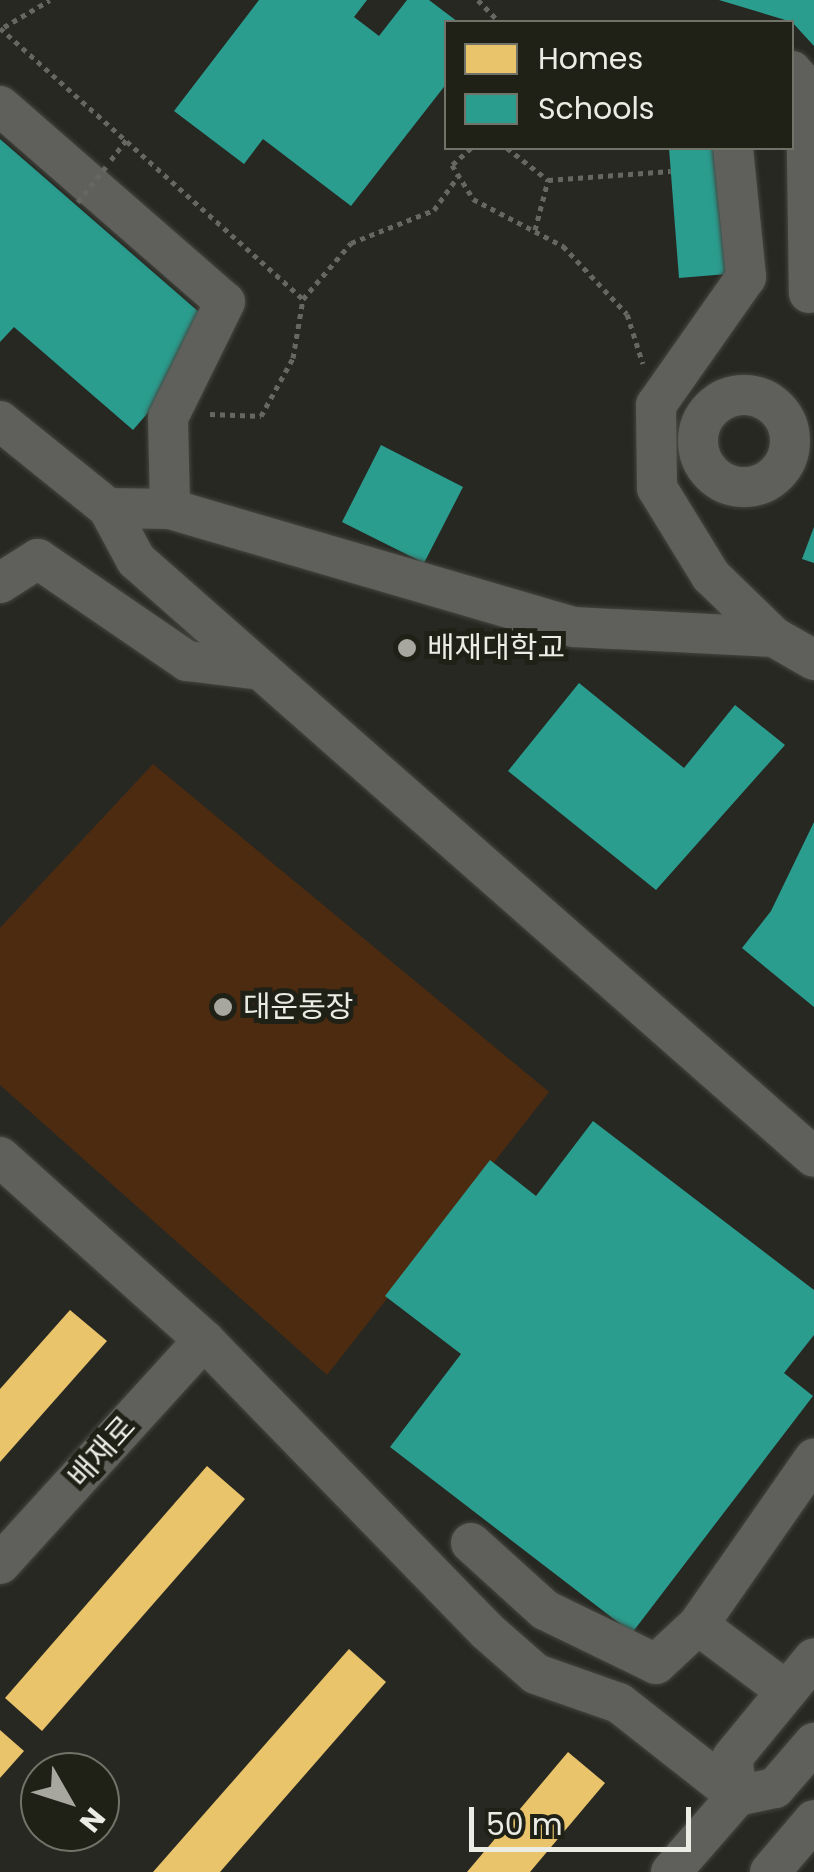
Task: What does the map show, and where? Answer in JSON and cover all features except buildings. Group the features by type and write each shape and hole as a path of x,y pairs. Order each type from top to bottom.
{"street":[{"path":"794,74 806,87 809,293"},
{"path":"0,106 216,284 224,320 171,413 170,510"},
{"path":"733,150 746,277 656,405 657,488 711,576 774,638 814,660"},
{"path":"0,420 108,508 136,560 814,1157"},
{"path":"657,488 702,460"},
{"path":"108,508 170,510 574,627 774,638"},
{"path":"0,583 19,554 187,661 260,670"},
{"path":"0,1157 204,1340 536,1674 619,1703 737,1796"},
{"name":"배재로","path":"0,1564 204,1340"},
{"path":"471,1543 545,1610 656,1664 698,1625 814,1458"},
{"path":"698,1625 784,1690"},
{"path":"737,1796 732,1758 814,1658"},
{"path":"672,1872 737,1796 775,1788 814,1743"},
{"path":"770,1872 814,1820"}],"path":[{"path":"50,0 2,28 303,300"},
{"path":"478,0 497,20"},
{"path":"78,202 127,139"},
{"path":"470,150 452,165 473,199 563,246 627,314 656,405"},
{"path":"510,150 548,180 671,171"},
{"path":"171,413 261,416 293,358 303,300 352,243 434,210 458,176"},
{"path":"534,231 548,180"}],"shaded area":[{"name":"대운동장","path":"153,764 549,1092 327,1375 0,1085 0,928"}],"place":[{"name":"배재대학교","path":"407,648"},
{"name":"대운동장","path":"223,1007"}]}
